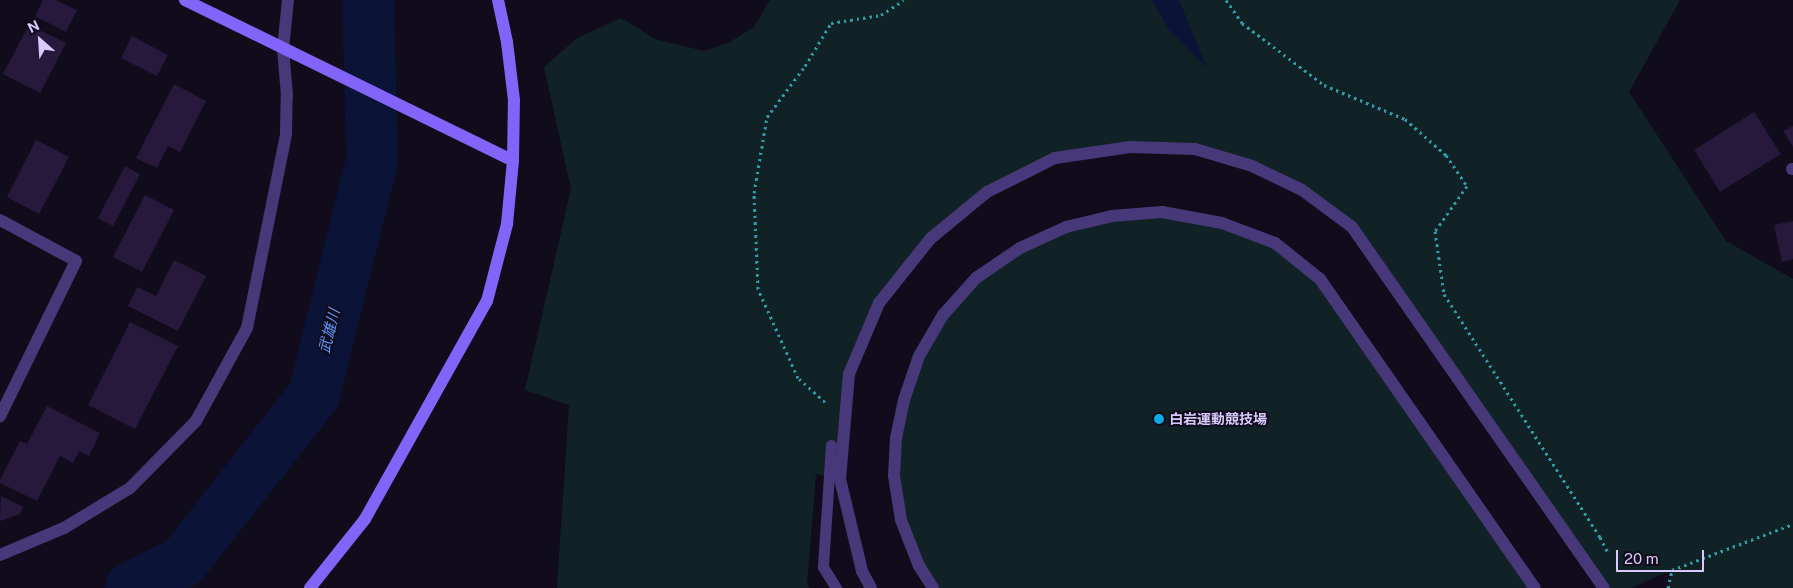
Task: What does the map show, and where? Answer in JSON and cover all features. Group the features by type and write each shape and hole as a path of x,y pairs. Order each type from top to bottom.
{"street":[{"path":"185,0 309,63 513,161"},
{"path":"0,555 64,528 130,488 196,421 247,328 286,134 288,95 284,49 288,0"},
{"path":"310,588 365,519 487,301 507,224 513,161 514,100 507,42 498,0"},
{"path":"871,588 862,571 840,480 849,374 879,303 930,239 987,192 1055,158 1130,147 1195,149 1252,166 1302,190 1352,227 1604,588"},
{"path":"933,588 919,566 901,520 894,476 896,438 904,400 919,356 943,315 976,278 1020,248 1066,227 1112,216 1162,212 1222,223 1274,243 1320,278 1535,588"},
{"path":"0,220 76,261 0,416"}],"lane":[{"path":"831,445 823,567 836,588"}],"path":[{"path":"832,408 798,378 758,289 754,193 766,117 805,66 832,22 881,15 904,0"},
{"path":"1226,0 1242,23 1324,86 1405,119 1446,154 1467,186 1435,230 1444,294 1600,537 1612,562"},
{"path":"1668,588 1672,570 1793,524"}],"shaded area":[{"path":"770,0 1680,0 1629,92 1726,241 1793,279 1793,588 1668,588 1672,570 1631,588 1604,588 1352,227 1302,190 1195,149 1130,147 1055,158 987,192 930,239 879,303 849,374 840,479 816,474 807,584 810,588 557,588 569,405 525,390 571,189 544,67 577,38 621,18 655,39 704,51 730,42 754,27"},
{"name":"白岩運動競技場","path":"1162,212 1274,243 1320,279 1535,588 933,588 919,566 894,476 919,356 976,278 1066,227"}],"water":[{"path":"1152,0 1179,0 1207,68 1169,30"}],"building":[{"path":"43,0 56,0 77,10 66,32 35,16"},
{"path":"29,25 66,43 40,93 3,74"},
{"path":"132,36 168,55 157,76 121,58"},
{"path":"174,84 206,101 180,152 168,146 157,168 136,158"},
{"path":"1754,112 1781,154 1720,192 1694,150"},
{"path":"1793,126 1793,147 1783,131"},
{"path":"36,140 69,157 39,214 7,197"},
{"path":"125,166 140,174 113,226 98,218"},
{"path":"145,195 174,210 142,272 113,257"},
{"path":"1793,221 1793,259 1782,262 1774,225"},
{"path":"174,260 206,276 178,331 128,306 137,287 156,296"},
{"path":"130,322 178,346 135,429 88,405"},
{"path":"47,406 100,433 89,456 79,451 73,463 60,456 37,501 0,483 0,480 20,441 27,444"},
{"path":"1,496 23,507 20,514 0,521"}],"waterway":[{"name":"武雄川","path":"131,588 183,562 314,395 372,160 368,0"}],"place":[{"name":"白岩運動競技場","path":"1159,419"}]}
